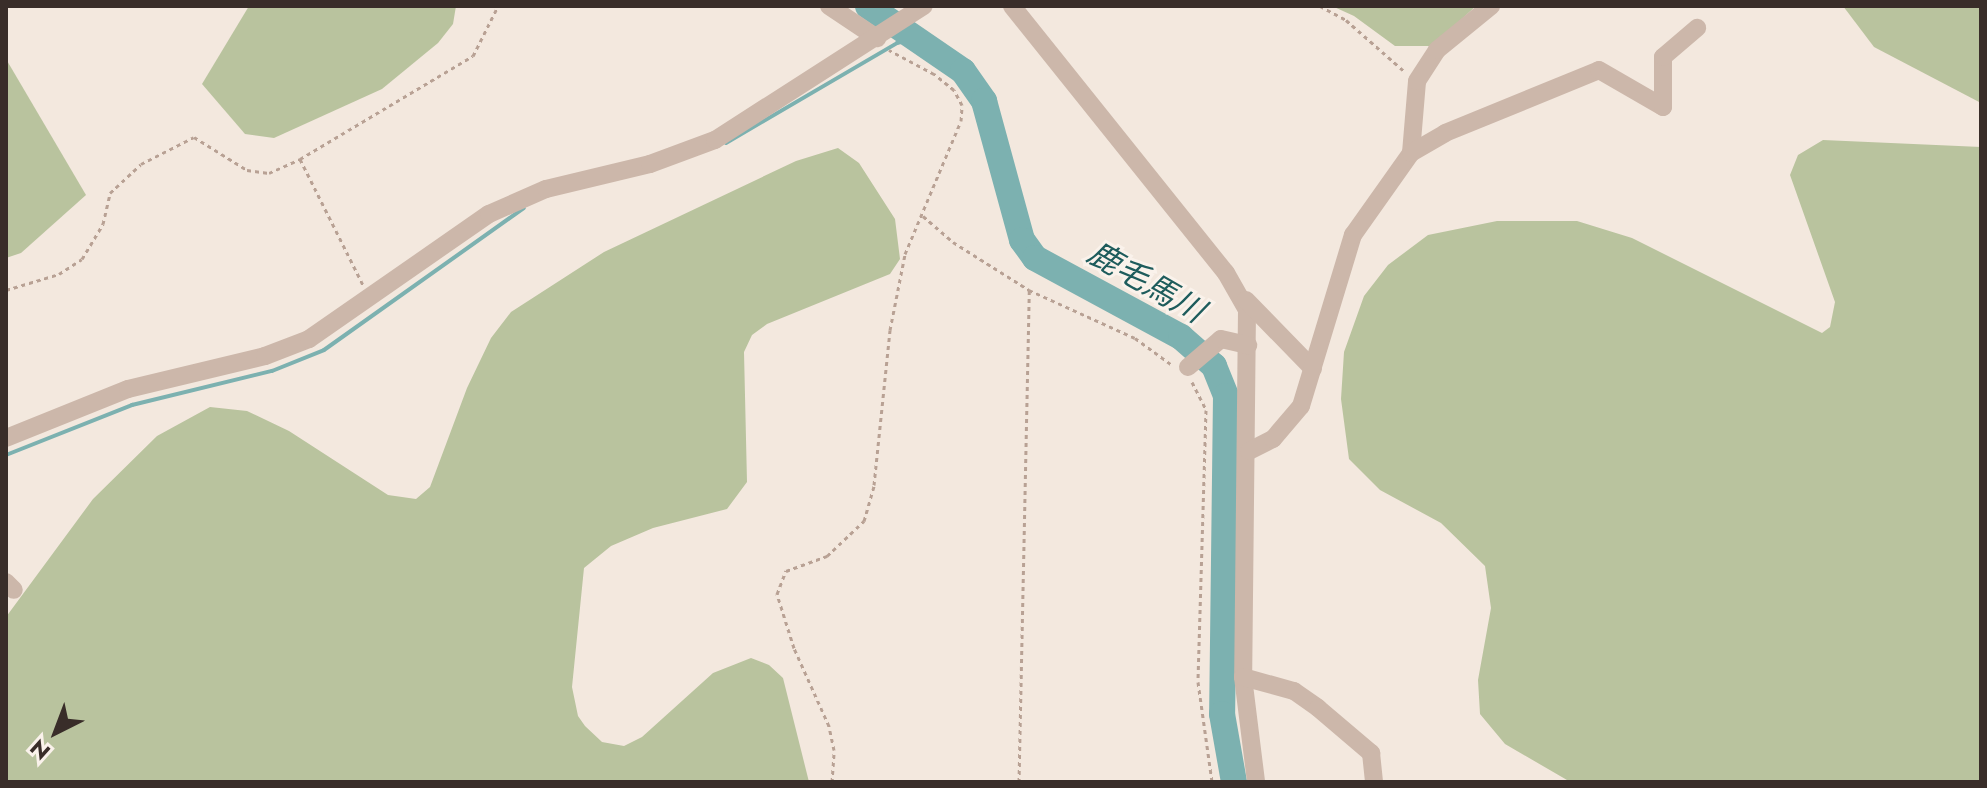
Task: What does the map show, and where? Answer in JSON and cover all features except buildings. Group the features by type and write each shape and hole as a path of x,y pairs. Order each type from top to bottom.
{"street":[{"path":"829,6 882,39"},
{"path":"1012,6 1238,292 1313,369"},
{"path":"1411,153 1417,81 1437,50 1491,6"},
{"path":"6,438 128,389 265,356 309,339 489,214 546,189 650,164 715,140 882,39 916,11"},
{"path":"1249,451 1288,426 1313,369 1353,235 1411,153 1445,133 1599,70 1663,107 1663,57 1697,28"},
{"path":"1238,292 1247,310 1248,345 1249,451 1243,677 1256,782"},
{"path":"1188,367 1212,344 1234,340 1248,345"},
{"path":"1243,677 1294,691 1318,708 1371,753 1374,782"}],"path":[{"path":"6,290 59,274 82,259 103,224 110,193 120,180 194,137 247,170 269,173 300,159 473,56 498,6"},
{"path":"1320,6 1346,20 1417,81"},
{"path":"832,782 834,750 829,726 794,648 777,594 786,571 827,556 864,521 874,485 890,330 905,254 923,216 962,105 954,90 934,74 899,58 882,39"},
{"path":"300,159 370,299"},
{"path":"923,216 953,242 1029,290 1135,338 1183,372 1202,395 1206,410 1198,682 1212,782"},
{"path":"1019,782 1029,290"}],"green space":[{"path":"249,6 456,6 453,24 438,43 382,89 274,138 245,134 202,84"},
{"path":"1332,6 1476,6 1432,46 1395,46 1354,16"},
{"path":"1843,6 1981,6 1981,103 1874,47"},
{"path":"6,59 86,195 21,253 6,258"},
{"path":"1823,140 1981,147 1981,782 1567,780 1505,744 1480,714 1478,680 1491,608 1485,566 1441,523 1380,490 1349,459 1341,399 1344,352 1364,296 1388,265 1428,235 1497,221 1577,221 1632,238 1822,333 1830,327 1835,302 1790,175 1798,155"},
{"path":"838,148 859,163 895,219 900,259 890,274 767,324 752,335 744,352 747,482 727,509 653,528 611,546 584,568 572,687 578,716 585,726 602,742 624,746 642,737 713,673 751,658 769,665 783,678 809,782 6,782 6,617 93,499 157,436 210,407 247,411 289,431 388,495 416,499 430,487 467,388 491,338 511,312 604,252 796,161"}],"waterway":[{"name":"鹿毛馬川","path":"868,6 963,71 984,101 1022,240 1035,258 1181,337 1214,366 1226,396 1222,714 1234,782"},
{"path":"726,143 897,43 913,39"},
{"path":"6,455 132,405 272,371 324,350 524,208"}]}
